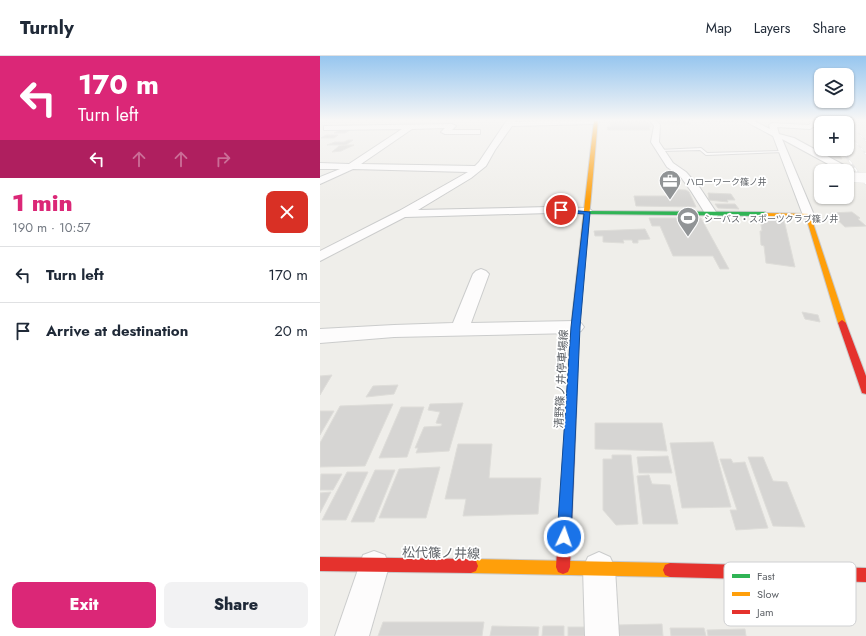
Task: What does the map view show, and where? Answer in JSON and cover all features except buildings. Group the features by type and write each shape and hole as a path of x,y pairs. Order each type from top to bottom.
{"main road":[{"name":"清野篠ノ井停車場線","path":"562,567 575,327 593,147"},
{"path":"587,212 712,215 808,215 837,310 866,390"},
{"name":"松代篠ノ井線","path":"320,564 374,566 562,567 724,571"},
{"name":"松代篠ノ井線","path":"856,575 866,575"}],"street":[{"path":"320,181 351,167 380,147"},
{"path":"320,257 403,214 477,169 483,164 492,147"},
{"path":"659,147 670,165 683,174 712,215"},
{"path":"781,147 808,215"},
{"path":"804,147 835,164"},
{"path":"320,166 477,169"},
{"path":"854,179 866,178"},
{"path":"403,214 549,210 587,212"},
{"path":"460,329 481,274"},
{"path":"320,336 394,330 575,327"},
{"path":"352,636 374,566"},
{"path":"599,568 602,636"}],"lane":[{"path":"661,150 701,149 706,154 783,152"}],"railway":[{"path":"860,147 866,154 865,153"},
{"path":"846,156 866,184"}],"traffic: fast":[{"path":"587,212 765,214"}],"traffic: slow":[{"path":"572,395 575,327 593,147"},
{"path":"765,214 808,215 842,323"},
{"path":"471,566 670,570"}],"traffic: jam":[{"path":"842,323 866,390"},
{"path":"563,567 572,395"},
{"path":"320,564 471,566"},
{"path":"670,570 724,571"},
{"path":"856,575 866,575"}],"place":[{"name":"ハローワーク篠ノ井","path":"670,200"},
{"name":"シーバス・スポーツクラブ篠ノ井","path":"688,238"}],"route":[{"path":"561,210 587,212 575,327 564,537"}]}
